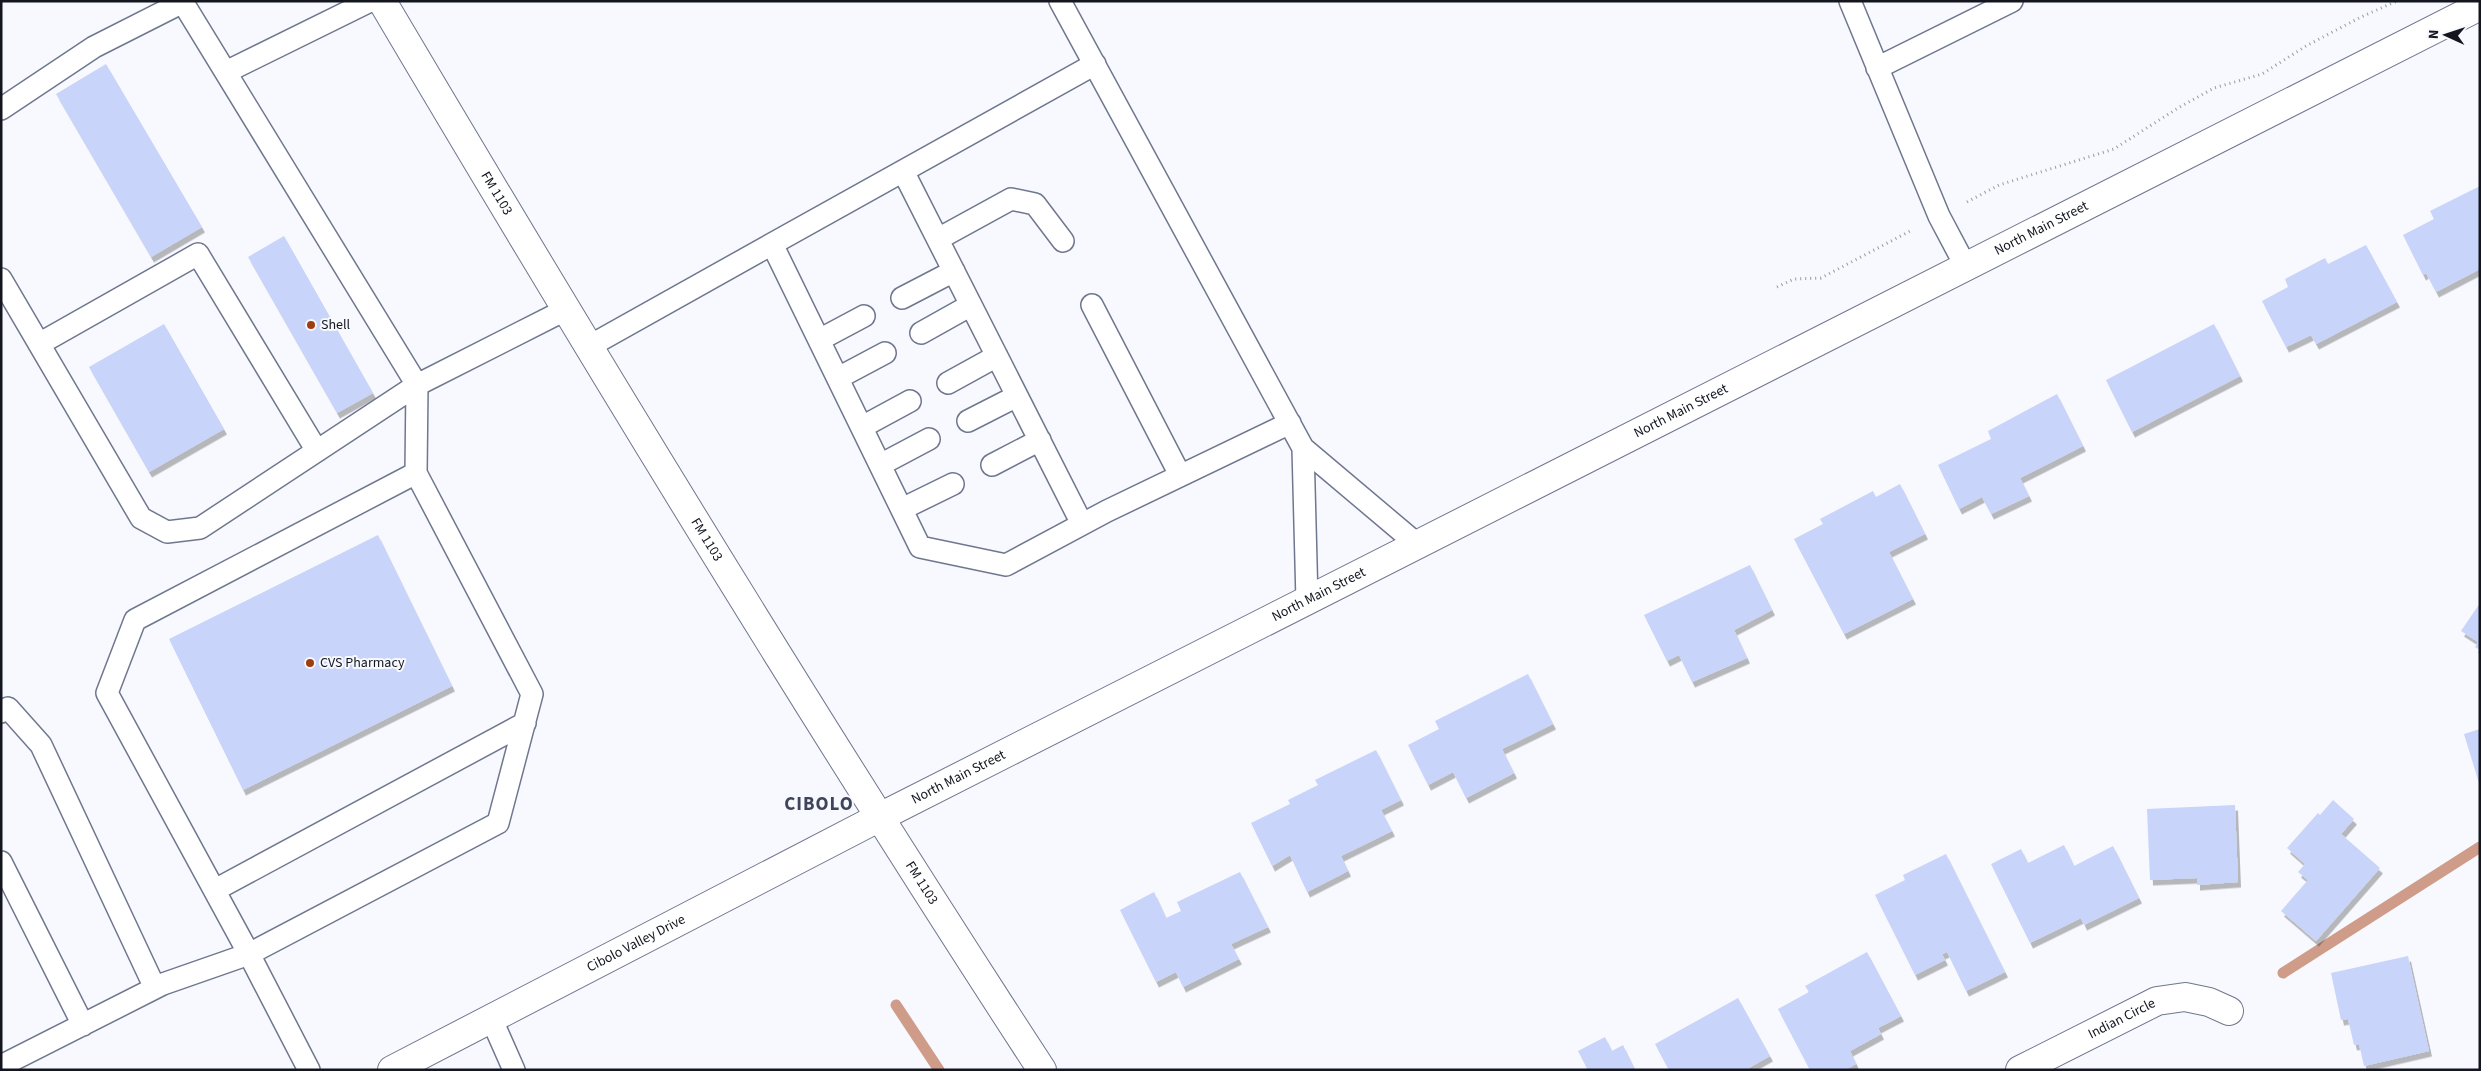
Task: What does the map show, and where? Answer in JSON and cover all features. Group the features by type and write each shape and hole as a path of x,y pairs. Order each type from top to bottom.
{"street":[{"name":"FM 1103","path":"382,1 565,310 880,817 1042,1070"},
{"name":"North Main Street","path":"880,817 2480,6"},
{"name":"Cibolo Valley Drive","path":"392,1070 880,817"},
{"name":"Indian Circle","path":"2020,1070 2157,1001 2185,997 2208,1002 2229,1011"}],"lane":[{"path":"1,109 94,47 182,1 417,385 416,473 532,694 498,823 249,954 155,988 1,1066"},
{"path":"226,72 370,1"},
{"path":"1060,1 1303,448 1418,545"},
{"path":"1850,1 1876,68 1939,216 1966,267"},
{"path":"1876,68 2012,1"},
{"path":"588,347 1094,64"},
{"path":"904,171 1082,524"},
{"path":"938,239 1011,200 1035,204 1062,241"},
{"path":"772,244 920,546 1006,565 1082,524 1290,422"},
{"path":"39,344 198,254 317,451"},
{"path":"902,298 954,272"},
{"path":"1,279 141,518 167,532 200,528 417,385 565,310"},
{"path":"1092,305 1180,475"},
{"path":"921,333 972,306"},
{"path":"819,340 864,316"},
{"path":"838,378 885,353"},
{"path":"948,383 997,356"},
{"path":"968,420 1017,396"},
{"path":"862,427 910,401"},
{"path":"880,465 929,439"},
{"path":"992,465 1040,440"},
{"path":"1303,448 1307,601"},
{"path":"309,1070 215,890 107,692 135,620 416,473"},
{"path":"902,509 953,484"},
{"path":"1,712 8,708 41,745 155,988"},
{"path":"215,890 525,723"},
{"path":"1,862 83,1025"},
{"path":"491,1018 514,1070"}],"path":[{"path":"1777,287 1794,279 1821,278 1999,185 2114,149 2178,108 2214,88 2262,74 2306,46 2360,16 2397,1"}],"building":[{"path":"106,64 202,227 151,257 56,94"},
{"path":"2480,186 2480,269 2436,292 2426,273 2423,275 2403,235 2434,219 2430,211"},
{"name":"Shell","path":"284,236 373,393 337,413 248,257"},
{"path":"2366,245 2397,302 2316,344 2311,335 2286,347 2262,301 2288,287 2285,279 2325,258 2328,264"},
{"path":"164,324 224,429 149,472 89,367"},
{"path":"2214,324 2240,376 2132,432 2106,380"},
{"path":"2057,394 2083,446 2020,478 2029,496 1991,514 1982,497 1959,509 1938,465 1991,439 1988,431"},
{"path":"1900,484 1925,534 1889,552 1913,599 1844,634 1794,539 1823,524 1820,519 1873,491 1876,497"},
{"name":"CVS Pharmacy","path":"378,535 452,686 243,790 169,639"},
{"path":"1750,565 1772,610 1734,630 1747,658 1692,682 1679,655 1667,661 1644,615"},
{"path":"2480,603 2480,650 2475,647 2478,642 2461,631"},
{"path":"1528,674 1553,724 1502,749 1514,773 1466,798 1453,772 1428,785 1408,745 1439,729 1435,721"},
{"path":"2480,729 2480,783 2479,783 2464,734"},
{"path":"1376,750 1401,800 1381,810 1392,831 1341,856 1348,871 1307,892 1290,855 1272,866 1251,823 1290,804 1288,800 1318,785 1315,780"},
{"path":"2333,800 2354,819 2341,834 2380,868 2316,941 2281,911 2308,880 2298,872 2305,864 2287,848 2318,813 2320,815"},
{"path":"2235,805 2238,882 2197,885 2197,878 2150,880 2147,809"},
{"path":"2064,845 2074,866 2113,846 2139,898 2084,925 2081,918 2030,943 1991,864 2021,849 2028,863"},
{"path":"1946,854 2005,972 1966,991 1947,952 1942,954 1945,960 1915,975 1875,895 1905,880 1903,875"},
{"path":"1240,872 1268,927 1231,944 1239,959 1183,987 1176,972 1156,982 1120,910 1154,892 1166,918 1181,911 1177,902"},
{"path":"1867,952 1901,1016 1878,1028 1881,1034 1850,1051 1856,1064 1845,1070 1810,1070 1778,1009 1809,992 1805,986"},
{"path":"2408,956 2429,1051 2364,1066 2359,1044 2354,1045 2348,1019 2341,1020 2331,973"},
{"path":"1738,998 1770,1056 1745,1070 1669,1070 1655,1044"},
{"path":"1605,1037 1612,1051 1623,1045 1635,1070 1583,1070 1587,1068 1578,1051"}],"waterway":[{"path":"2283,973 2480,847"},
{"path":"896,1005 939,1070"}],"place":[{"name":"Shell","path":"311,325"},
{"name":"CVS Pharmacy","path":"310,663"}],"district":[{"name":"CIBOLO","path":"819,804"}]}
